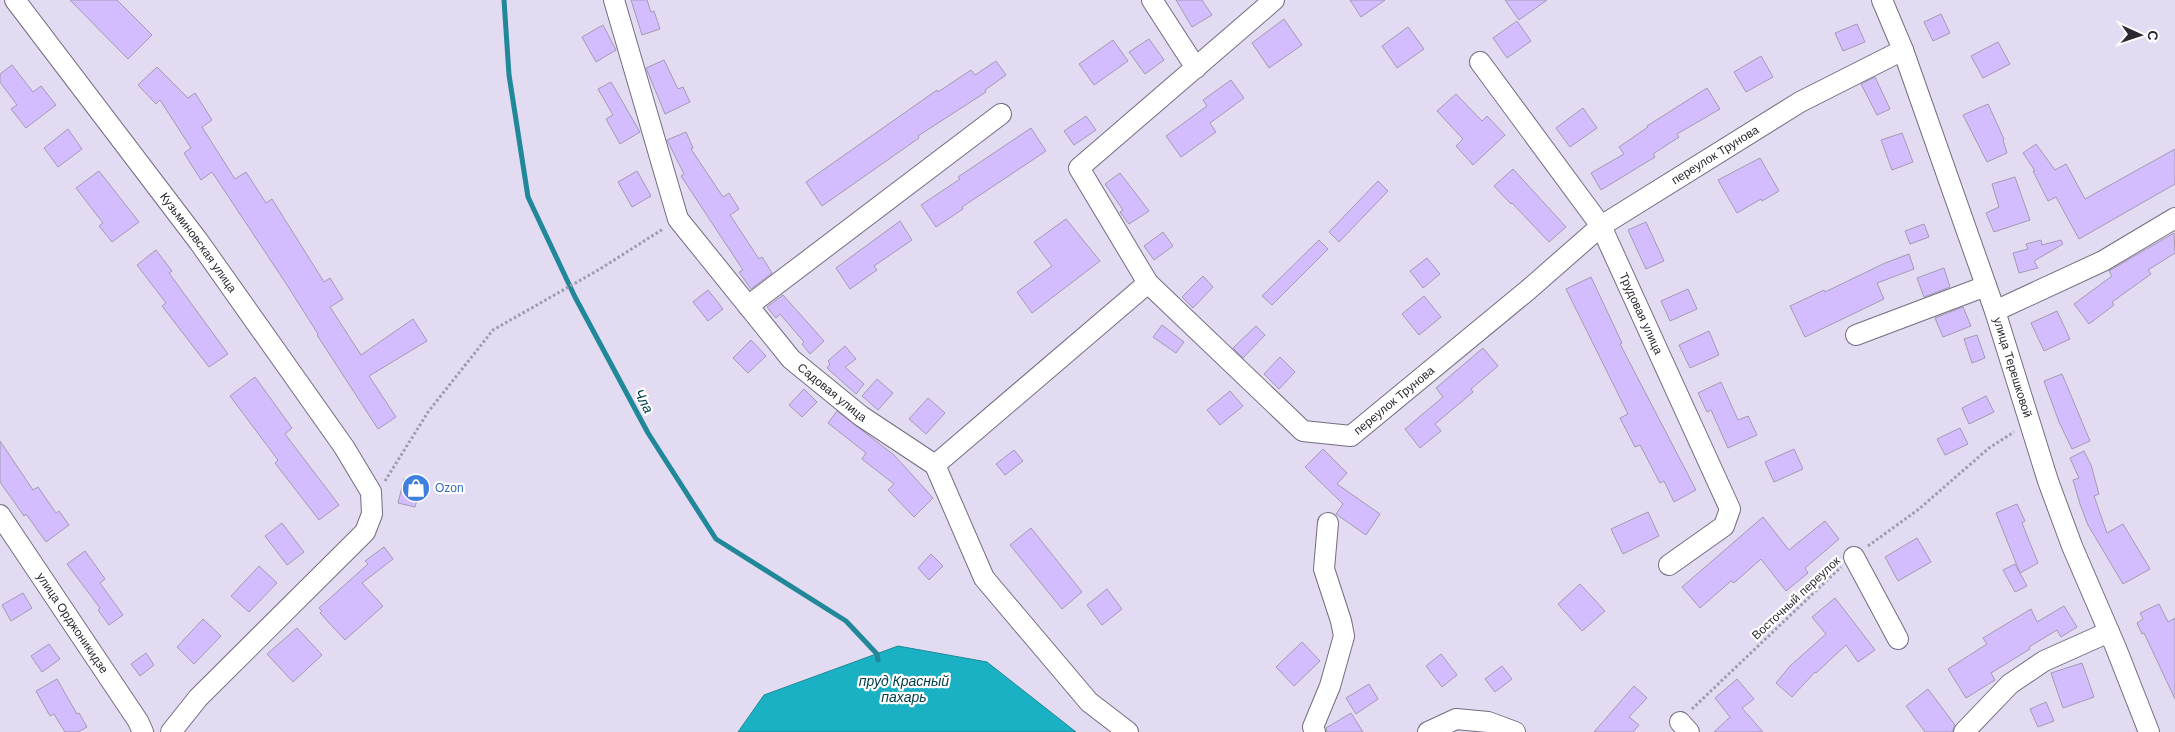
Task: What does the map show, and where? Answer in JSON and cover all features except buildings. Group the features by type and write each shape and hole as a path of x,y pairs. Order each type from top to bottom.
{"street":[{"name":"Кузьминовская улица","path":"15,0 199,242 344,447 372,497"},
{"name":"Садовая улица","path":"614,0 678,219 791,359 861,416 935,465"},
{"path":"1152,0 1196,68"},
{"name":"переулок Трунова","path":"1274,0 1079,168 1148,283 1303,431 1351,436 1528,290 1601,226 1800,102 1903,50"},
{"name":"улица Терешковой","path":"1882,0 1903,50 1995,311 2048,481 2072,546 2149,732"},
{"name":"Трудовая улица","path":"1480,62 1601,226 1730,509 1724,526 1669,565"},
{"path":"748,306 1001,114"},
{"path":"1995,311 2103,261 2175,218"},
{"path":"1128,732 1089,702 984,578 935,465 1148,283"},
{"path":"1856,335 1986,286"},
{"path":"171,732 198,698 365,532 370,524 372,497"},
{"name":"улица Орджоникидзе","path":"0,515 138,721 143,732"},
{"path":"1315,732 1313,727 1330,686 1344,636 1324,569 1328,523"},
{"path":"1854,557 1898,639"},
{"path":"1964,732 2010,684 2044,661 2109,632"},
{"path":"1428,732 1456,719 1488,722 1515,732"}],"path":[{"path":"372,497 428,412 493,330 600,269 678,219"},
{"name":"Восточный переулок","path":"1684,727 1836,570 1919,509 1989,448 2030,422"}],"water":[{"name":"пруд Красный пахарь","path":"898,646 987,662 1076,732 738,732 764,695"}],"waterway":[{"name":"Чла","path":"504,0 509,75 528,197 575,297 648,433 716,539 846,621 877,654 878,660"}],"place":[{"name":"Ozon","path":"416,488"}]}
